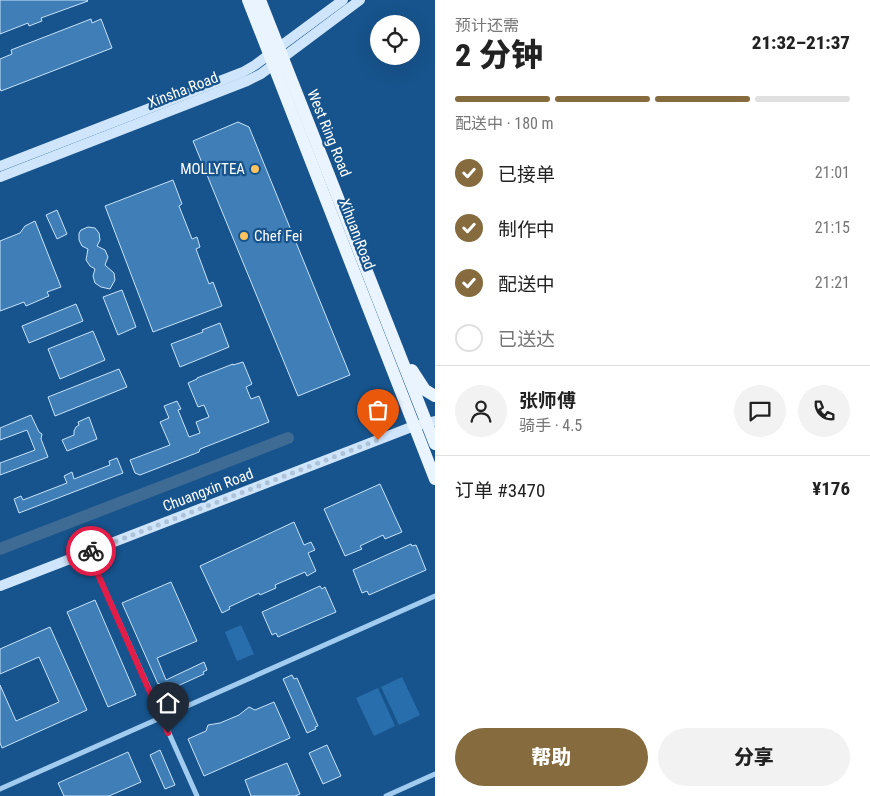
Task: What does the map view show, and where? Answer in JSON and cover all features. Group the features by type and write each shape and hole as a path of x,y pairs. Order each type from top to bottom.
{"main road":[{"name":"Xihuan Road","path":"248,0 276,56 425,423 435,479"},
{"name":"West Ring Road","path":"260,0 276,56 435,444"},
{"name":"Xinsha Road","path":"0,177 261,74 276,56 343,0"},
{"name":"Xinsha Road","path":"0,166 243,72 276,56 360,0"},
{"path":"404,367 412,369 425,390 435,396"},
{"name":"Chuangxin Road","path":"0,586 425,423 435,412"}],"street":[{"path":"88,552 196,796"},
{"path":"0,789 435,596"},
{"path":"386,796 435,774"}],"shaded area":[{"path":"241,625 254,654 237,661 225,632"},
{"path":"402,677 420,715 399,725 381,687"},
{"path":"378,688 395,726 374,736 356,698"}],"building":[{"path":"0,0 88,1 41,18 42,21 29,26 28,23 0,34"},
{"path":"91,19 92,23 101,19 112,48 1,91 0,59 12,54 11,50"},
{"path":"238,122 249,127 350,375 298,396 193,141"},
{"path":"173,180 182,204 179,206 192,239 197,237 200,247 196,249 209,284 213,282 222,306 153,332 105,206"},
{"path":"57,210 67,234 57,239 46,215"},
{"path":"35,221 61,287 47,292 49,296 26,306 24,302 0,311 0,241 20,233 25,226"},
{"path":"88,227 95,228 99,233 100,240 97,246 105,250 108,257 105,265 114,273 115,280 110,289 95,283 93,276 95,269 86,260 88,249 82,246 79,240 79,233"},
{"path":"122,290 136,327 118,335 103,297"},
{"path":"76,304 83,321 29,343 22,326"},
{"path":"220,323 229,347 180,367 171,344 203,332 202,330"},
{"path":"93,331 105,360 60,379 48,349"},
{"path":"243,362 252,384 246,387 251,399 259,396 269,422 140,475 135,473 130,460 170,445 160,422 169,418 164,406 177,401 181,409 178,410 189,437 200,433 196,422 209,417 204,405 198,407 188,383 233,364"},
{"path":"119,369 127,387 55,416 48,397"},
{"path":"31,415 39,432 42,434 41,439 48,457 0,475 0,463 35,450 27,430 0,440 0,428"},
{"path":"89,417 97,439 67,451 62,440 74,435 76,427 79,425 78,422"},
{"path":"117,458 123,473 19,513 14,499 21,496 23,500 67,483 64,476 72,472 74,479 110,465 109,461"},
{"path":"380,484 402,532 385,539 383,535 360,546 362,549 345,556 324,509"},
{"path":"294,522 304,545 311,542 315,550 308,553 316,571 307,576 305,572 275,585 276,588 260,595 259,593 229,607 230,609 222,613 200,566"},
{"path":"411,544 412,546 416,545 426,570 369,595 367,591 362,593 353,570"},
{"path":"171,582 197,641 157,658 166,680 204,662 207,670 203,672 204,674 171,689 164,688 158,684 122,603"},
{"path":"320,586 322,589 325,587 336,612 278,637 276,633 272,635 262,612"},
{"path":"95,600 136,695 108,707 67,612"},
{"path":"50,627 87,710 2,748 0,743 0,685 16,721 59,702 39,657 0,674 0,649"},
{"path":"292,675 294,679 297,678 318,726 307,733 283,679"},
{"path":"274,702 290,738 204,776 188,739 206,731 208,725 220,723 239,715 249,707 255,710"},
{"path":"327,745 341,776 323,784 309,753"},
{"path":"160,750 175,785 165,789 150,755"},
{"path":"128,752 141,782 109,796 64,796 58,783"},
{"path":"287,763 300,794 295,796 251,796 245,780"}],"waterway":[{"path":"0,549 288,438"}],"way so far":[{"path":"91,551 378,440"}],"place":[{"name":"MOLLYTEA","path":"255,169"},
{"name":"Chef Fei","path":"244,236"}],"route":[{"path":"91,551 88,552 168,733"}]}
